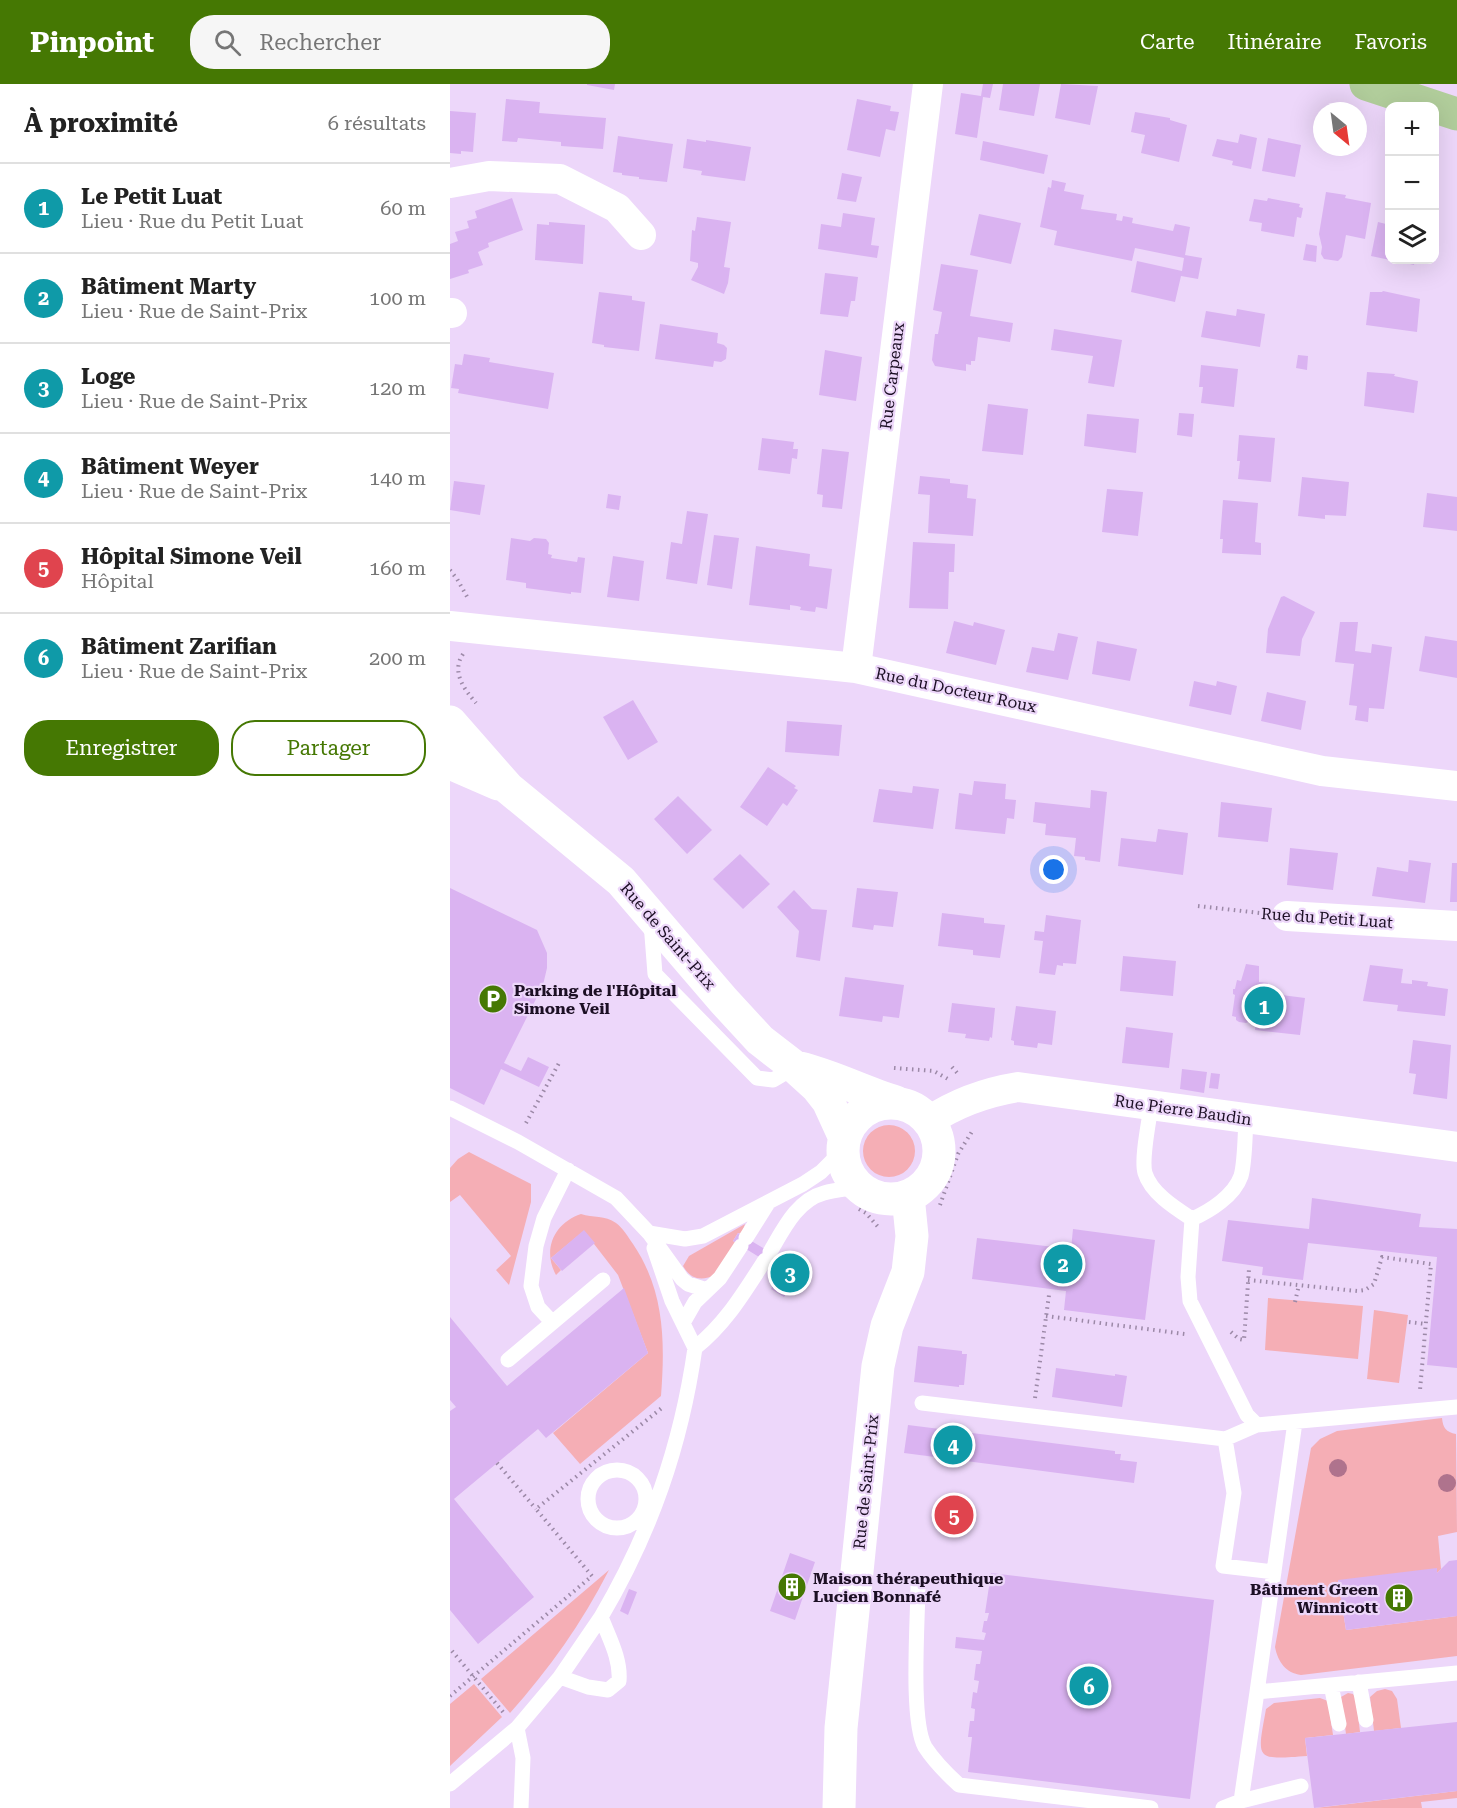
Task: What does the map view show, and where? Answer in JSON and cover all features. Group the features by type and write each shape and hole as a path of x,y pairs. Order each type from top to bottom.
{"main road":[{"path":"1366,84 1457,114"}],"street":[{"name":"Rue Carpeaux","path":"856,668 928,84"},
{"path":"450,183 489,176 560,179 617,207 641,235"},
{"name":"Rue du Docteur Roux","path":"459,638 856,668 1322,771 1457,786"},
{"name":"Rue de Saint-Prix","path":"450,722 508,788 621,881 760,1040 795,1066 828,1101 843,1144"},
{"name":"Rue de Saint-Prix","path":"450,763 508,788"},
{"name":"Rue du Petit Luat","path":"1287,916 1457,926"},
{"name":"Rue de Saint-Prix","path":"795,1066 822,1073 865,1092 896,1102"},
{"name":"Rue Pierre Baudin","path":"929,1121 941,1113 988,1092 1018,1087 1450,1146"},
{"path":"884,1102 896,1102 914,1108 929,1121 937,1134 939,1149 937,1164 921,1189 908,1196 893,1199 878,1198 857,1187 847,1173 843,1160 843,1144 854,1119 862,1111 884,1102"},
{"name":"Rue de Saint-Prix","path":"839,1808 841,1728 878,1366 887,1326 908,1272 912,1236 908,1196"}],"lane":[{"path":"1151,1106 1145,1172 1152,1186 1175,1208 1192,1219"},
{"path":"450,1108 518,1142 616,1198 649,1233 682,1279 688,1284 706,1290"},
{"path":"1192,1219 1219,1204 1241,1177 1246,1119"},
{"path":"649,1233 685,1239 703,1236 768,1203 821,1172 843,1144"},
{"path":"552,1322 538,1306 531,1286 536,1246 544,1218 568,1170"},
{"path":"695,1348 714,1333 727,1317 794,1214 811,1199 823,1193 857,1187"},
{"path":"682,1323 695,1302 720,1278 768,1203"},
{"path":"1192,1219 1188,1277 1190,1301 1247,1415 1257,1425"},
{"path":"450,1784 517,1728 560,1677 614,1595 650,1507 685,1410 695,1348 672,1301 649,1233"},
{"path":"508,1360 603,1280"},
{"path":"922,1403 1226,1439 1257,1425 1457,1407"},
{"path":"1241,1801 1295,1422"},
{"path":"1226,1439 1234,1493 1223,1566 1274,1572"},
{"path":"918,1584 917,1712 924,1745 959,1785 1150,1808"},
{"path":"560,1677 588,1687 608,1690 619,1681 620,1672 616,1655 601,1617"},
{"path":"1257,1692 1457,1673"},
{"path":"1359,1682 1366,1720"},
{"path":"1331,1685 1339,1724"},
{"path":"517,1728 523,1758 521,1808"},
{"path":"1223,1808 1241,1801 1301,1786"}],"path":[{"path":"459,638 458,670 466,690 480,707"},
{"name":"Rue du Petit Luat","path":"1198,906 1287,916"},
{"path":"524,1127 559,1063"},
{"path":"893,1068 934,1071 952,1082 967,1102"},
{"path":"1248,1280 1357,1291 1365,1290 1374,1284 1382,1257 1431,1264 1418,1411"},
{"path":"1230,1331 1239,1339 1244,1340 1249,1269"},
{"path":"1295,1302 1299,1285"},
{"path":"1033,1416 1048,1295"},
{"path":"1046,1316 1209,1338"},
{"path":"1409,1322 1426,1324"},
{"path":"536,1509 663,1407"},
{"path":"450,1696 592,1575 496,1463"},
{"path":"452,1651 517,1728"}],"shaded area":[{"path":"889,1125 899,1127 907,1133 913,1141 915,1151 913,1161 907,1169 899,1175 889,1177 879,1175 871,1169 865,1161 863,1151 865,1141 871,1133 879,1127"},
{"path":"469,1152 531,1184 531,1202 509,1285 496,1270 511,1256 460,1195 450,1202 450,1168"},
{"path":"581,1214 608,1219 616,1223 644,1262 657,1299 663,1356 661,1396 580,1464 553,1433 648,1353 618,1275 584,1231 551,1258 561,1270 556,1275 550,1256 553,1238 564,1224"},
{"path":"745,1224 742,1234 738,1233 733,1241 737,1243 716,1275 697,1278 686,1271 683,1266 689,1256"},
{"path":"1268,1298 1363,1306 1358,1359 1265,1350"},
{"path":"1374,1310 1408,1315 1399,1383 1367,1379"},
{"path":"1442,1418 1446,1429 1456,1434 1457,1532 1438,1536 1441,1569 1437,1573 1437,1569 1338,1581 1346,1630 1457,1616 1457,1656 1301,1675 1291,1672 1281,1662 1275,1647 1311,1448 1320,1439 1337,1431"},
{"path":"609,1570 588,1609 564,1645 510,1713 481,1679"},
{"path":"474,1684 502,1717 450,1766 450,1704"},
{"path":"1385,1689 1392,1691 1397,1699 1401,1728 1374,1731 1370,1697 1377,1691"},
{"path":"1348,1693 1353,1694 1356,1699 1360,1732 1346,1734 1341,1697"},
{"path":"1320,1698 1328,1701 1333,1735 1305,1738 1307,1756 1277,1758 1263,1753 1261,1738 1266,1709 1274,1703"},
{"path":"1457,1791 1457,1798 1421,1802 1422,1808 1316,1808"}],"building":[{"path":"587,84 615,84 614,90"},
{"path":"983,84 993,84 990,98 983,97 977,138 955,134 961,93 981,96"},
{"path":"1003,84 1040,84 1034,116 999,110"},
{"path":"1061,84 1098,86 1090,125 1055,118"},
{"path":"506,99 540,102 539,113 606,118 603,149 561,146 561,142 518,138 517,142 502,141"},
{"path":"857,99 891,106 890,111 899,112 895,131 886,129 880,157 847,150"},
{"path":"450,111 476,113 473,152 450,153"},
{"path":"1135,112 1170,118 1170,120 1187,125 1179,162 1141,153 1145,135 1131,132"},
{"path":"1240,134 1257,138 1251,169 1232,165 1233,161 1212,156 1217,139 1238,143"},
{"path":"618,136 673,144 667,182 639,179 639,177 613,172"},
{"path":"1268,138 1301,145 1295,177 1262,171"},
{"path":"687,139 751,147 745,181 701,175 702,171 683,168"},
{"path":"983,141 1048,155 1044,174 980,160"},
{"path":"842,173 862,177 856,202 837,199"},
{"path":"1052,180 1066,183 1064,191 1084,195 1081,209 1117,214 1116,220 1122,221 1123,216 1133,218 1132,223 1173,231 1175,224 1190,227 1185,255 1202,258 1198,279 1181,276 1175,302 1131,292 1137,261 1182,271 1184,258 1135,248 1132,261 1054,245 1057,231 1040,227 1048,187 1051,188"},
{"path":"1326,192 1346,195 1345,198 1371,203 1365,239 1346,235 1342,257 1338,261 1324,259 1321,254 1319,234"},
{"path":"512,198 523,230 488,243 489,247 478,252 483,265 468,270 469,273 450,279 450,244 458,241 455,232 469,228 467,221 477,218 475,211"},
{"path":"1268,198 1300,204 1299,207 1303,208 1301,218 1297,217 1294,237 1261,231 1262,223 1249,221 1254,199 1267,201"},
{"path":"843,213 875,218 871,245 879,246 877,258 818,249 821,224 841,227"},
{"path":"979,214 1021,223 1011,264 970,255"},
{"path":"697,217 731,222 724,267 730,268 724,294 691,280 698,267 698,263 690,261 692,230 695,231"},
{"path":"549,222 585,225 583,264 535,260 537,224 549,225"},
{"path":"1378,222 1385,224 1385,259 1371,256"},
{"path":"1306,244 1317,246 1316,262 1303,260"},
{"path":"941,264 978,270 970,316 1013,323 1010,342 978,337 975,361 971,361 971,365 966,364 966,371 935,366 932,360 935,334 938,334 942,312 933,310"},
{"path":"825,273 858,277 855,301 851,301 848,317 820,314"},
{"path":"1383,291 1420,299 1417,332 1366,325 1370,292"},
{"path":"599,292 632,296 632,300 645,302 639,351 604,347 604,345 592,343"},
{"path":"1237,309 1265,314 1260,347 1201,337 1206,311 1236,316"},
{"path":"660,324 718,333 717,343 727,348 726,359 721,362 714,361 713,367 655,359"},
{"path":"1054,329 1122,340 1114,387 1088,383 1093,356 1051,350"},
{"path":"825,350 862,357 856,401 819,395"},
{"path":"464,354 490,358 489,362 554,373 548,409 458,393 459,389 451,388 455,364 462,365"},
{"path":"1298,355 1308,356 1307,370 1296,368"},
{"path":"1201,365 1238,369 1234,407 1201,403 1203,387 1199,387"},
{"path":"1367,372 1395,374 1394,376 1418,381 1414,413 1364,406"},
{"path":"988,404 1028,409 1023,455 982,451"},
{"path":"1179,413 1194,414 1192,437 1177,435"},
{"path":"1087,414 1139,419 1136,453 1084,446"},
{"path":"1239,435 1275,438 1271,482 1238,479"},
{"path":"762,438 794,442 793,449 798,449 797,459 792,458 790,474 758,470"},
{"path":"822,449 849,452 842,509 822,507 823,495 817,494"},
{"path":"920,476 950,479 950,483 968,485 967,498 976,499 973,536 928,533 930,495 918,494"},
{"path":"1302,477 1349,482 1346,516 1325,515 1325,519 1298,516"},
{"path":"454,481 485,485 480,515 450,510"},
{"path":"1107,489 1143,492 1138,536 1102,532"},
{"path":"1427,493 1457,497 1457,531 1423,527"},
{"path":"608,494 621,496 619,510 606,508"},
{"path":"1223,500 1258,503 1255,542 1261,543 1261,555 1222,553 1223,539 1220,539"},
{"path":"687,511 708,514 697,584 666,579 671,542 682,544"},
{"path":"714,535 739,538 732,589 707,585"},
{"path":"511,538 530,541 534,538 546,539 549,543 548,554 552,555 551,558 577,562 578,557 585,558 581,593 571,592 571,594 526,588 526,583 506,580"},
{"path":"913,542 955,544 954,572 949,572 948,609 909,608"},
{"path":"756,546 810,554 809,566 832,569 827,609 816,607 815,612 800,610 801,607 790,605 790,610 749,605"},
{"path":"613,556 644,561 639,601 607,597"},
{"path":"1284,596 1315,612 1302,639 1300,656 1266,653 1268,629 1281,597"},
{"path":"954,621 973,626 974,622 1005,630 996,665 946,653"},
{"path":"1340,622 1358,622 1355,651 1371,653 1372,644 1392,647 1384,709 1369,708 1368,722 1355,720 1357,706 1349,705 1354,664 1335,662"},
{"path":"1058,633 1078,637 1068,680 1026,672 1032,647 1054,651"},
{"path":"1425,636 1457,641 1457,678 1419,671"},
{"path":"1097,641 1137,649 1130,681 1092,674"},
{"path":"1194,681 1216,686 1217,681 1237,686 1231,715 1189,706"},
{"path":"1267,692 1306,701 1301,730 1261,721"},
{"path":"633,700 658,742 628,760 603,717"},
{"path":"787,721 842,725 839,756 785,752"},
{"path":"768,767 796,786 794,788 798,790 787,806 783,803 767,826 740,807"},
{"path":"974,781 1006,784 1005,799 1016,800 1014,819 1007,818 1005,834 955,829 959,793 972,795"},
{"path":"913,786 939,789 933,829 873,822 879,789 912,793"},
{"path":"1091,790 1107,792 1100,862 1074,856 1076,838 1045,835 1046,824 1033,822 1035,802 1090,808"},
{"path":"678,796 712,830 687,854 654,819"},
{"path":"1221,802 1272,808 1268,842 1218,837"},
{"path":"1158,829 1188,833 1183,875 1118,866 1121,838 1156,842"},
{"path":"1290,848 1338,853 1333,890 1287,885"},
{"path":"740,854 770,884 743,909 713,879"},
{"path":"1409,860 1431,863 1425,903 1372,896 1377,867 1408,872"},
{"path":"1452,863 1457,863 1457,902 1450,902"},
{"name":"Parking de l'Hôpital Simone Veil","path":"450,888 537,930 547,953 547,968 543,985 504,1063 521,1071 528,1057 549,1067 539,1087 501,1069 484,1105 450,1088"},
{"path":"857,888 898,892 893,927 874,925 873,930 852,927"},
{"path":"794,890 812,909 827,910 820,961 796,957 799,931 777,907"},
{"path":"942,913 984,918 984,923 1005,925 1000,958 973,955 973,950 938,946"},
{"path":"1046,915 1081,920 1076,964 1057,965 1055,975 1039,973 1043,941 1034,940 1035,931 1044,932"},
{"path":"1123,956 1176,961 1173,996 1120,991"},
{"path":"1246,964 1259,966 1259,982 1268,983 1267,993 1305,998 1300,1035 1255,1030 1257,1015 1254,1014 1254,1018 1246,1023 1239,1022 1236,1017 1232,1016 1235,995 1233,989 1235,989 1237,980 1241,981"},
{"path":"1370,965 1403,969 1401,983 1412,984 1412,980 1428,982 1427,986 1448,989 1445,1016 1397,1011 1398,1005 1363,1001"},
{"path":"845,977 904,985 899,1018 883,1016 882,1022 839,1016"},
{"path":"952,1003 995,1008 992,1038 990,1037 989,1041 965,1038 966,1034 948,1032"},
{"path":"1016,1006 1056,1011 1052,1045 1038,1043 1037,1048 1014,1045 1014,1041 1011,1040"},
{"path":"1126,1027 1173,1033 1169,1068 1122,1063"},
{"path":"1413,1040 1451,1045 1447,1099 1413,1094 1416,1074 1409,1073"},
{"path":"1182,1069 1207,1072 1204,1093 1180,1089"},
{"path":"1211,1073 1220,1074 1218,1089 1209,1088"},
{"path":"1312,1198 1421,1214 1419,1227 1457,1229 1457,1368 1427,1365 1437,1257 1308,1243 1303,1280 1262,1275 1263,1267 1222,1261 1228,1220 1309,1229"},
{"path":"1073,1229 1155,1240 1145,1320 1064,1310 1066,1291 972,1279 977,1238 1071,1249"},
{"path":"584,1230 595,1243 562,1271 551,1258"},
{"path":"738,1233 787,1262 796,1256 802,1261 802,1269 784,1297 771,1289 782,1271 733,1241"},
{"path":"624,1288 648,1353 546,1438 538,1429 454,1499 534,1597 478,1644 450,1610 450,1411 456,1407 450,1400 450,1317 507,1386"},
{"path":"918,1346 962,1351 962,1354 967,1354 964,1385 959,1385 959,1387 914,1382"},
{"path":"1056,1368 1127,1376 1122,1407 1052,1397"},
{"path":"908,1425 1115,1451 1115,1454 1121,1454 1120,1460 1137,1462 1134,1483 904,1453"},
{"name":"Maison thérapeuthique Lucien Bonnafé","path":"790,1553 815,1562 795,1620 770,1611"},
{"name":"Bâtiment Green Winnicott","path":"1457,1560 1457,1616 1346,1630 1338,1580 1437,1568 1437,1573 1449,1561"},
{"path":"991,1573 1214,1600 1190,1799 968,1772 972,1737 968,1737 970,1721 974,1721 975,1709 971,1708 973,1692 977,1693 979,1681 974,1680 976,1664 980,1664 982,1651 955,1648 956,1637 984,1640 986,1633 982,1632 984,1621 987,1621 989,1613 985,1613"},
{"path":"629,1589 637,1592 628,1615 620,1611"},
{"path":"1457,1722 1457,1791 1314,1808 1305,1738"}],"place":[{"name":"Parking de l'Hôpital Simone Veil","path":"493,999"},
{"name":"Le Petit Luat","path":"1264,1006"},
{"name":"Bâtiment Marty","path":"1063,1264"},
{"name":"Loge","path":"790,1273"},
{"name":"Bâtiment Weyer","path":"953,1445"},
{"name":"Hôpital Simone Veil","path":"954,1515"},
{"name":"Maison thérapeuthique Lucien Bonnafé","path":"792,1587"},
{"name":"Bâtiment Green Winnicott","path":"1399,1598"},
{"name":"Bâtiment Zarifian","path":"1089,1686"}]}
